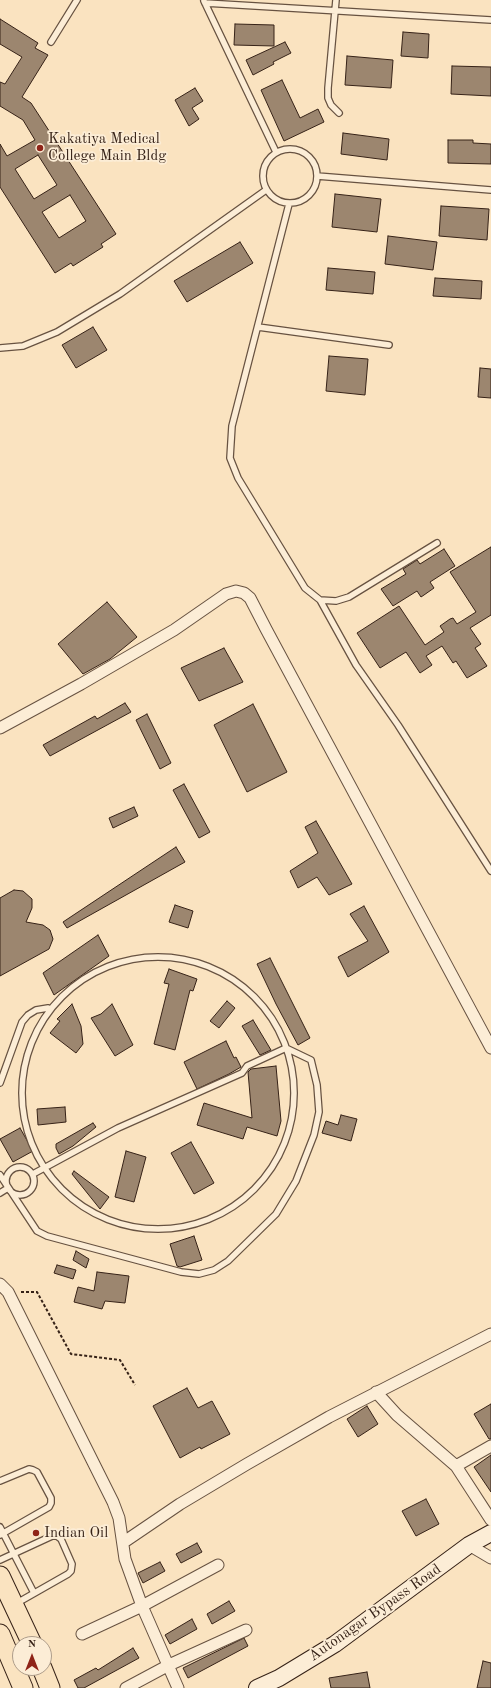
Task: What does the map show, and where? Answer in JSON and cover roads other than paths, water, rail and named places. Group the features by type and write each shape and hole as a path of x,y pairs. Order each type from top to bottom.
{"highway":[{"path":"0,1576 28,1636"},
{"path":"1,1640 23,1688"},
{"path":"45,1676 50,1688"}],"main road":[{"name":"Autonagar Bypass Road","path":"257,1688 279,1678 335,1644 469,1545 491,1533"}],"street":[{"path":"0,728 81,684 174,630 226,594 236,591 244,593 250,598 491,1048"},
{"path":"4,1288 113,1502 124,1542 126,1559 142,1606 178,1688"},
{"path":"124,1542 180,1504 246,1464 376,1392 491,1334"},
{"path":"376,1392 397,1415 456,1466 491,1520"},
{"path":"456,1466 491,1446"},
{"path":"469,1545 491,1558"},
{"path":"82,1634 142,1606 218,1565"},
{"path":"126,1688 169,1665 246,1630"}],"lane":[{"path":"51,42 77,0"},
{"path":"336,0 328,98 331,105 339,113"},
{"path":"276,152 204,1 335,11 491,20"},
{"path":"287,149 298,150 308,156 315,165 317,176 316,186 309,196 300,202 289,204 276,200 266,190 262,180 263,169 268,159 276,152 287,149"},
{"path":"317,176 491,190"},
{"path":"0,348 23,346 58,332 120,294 266,190"},
{"path":"289,204 232,426 230,458 238,478 305,588 320,600 356,665 398,725 491,871"},
{"path":"258,327 389,345"},
{"path":"320,600 336,601 348,597 437,543"},
{"path":"151,959 179,960 208,968 232,980 256,1001 272,1018 284,1040 286,1048 295,1092 294,1115 288,1139 275,1166 254,1192 231,1209 200,1222 166,1229 134,1227 110,1218 81,1202 59,1183 48,1165 42,1161 29,1138 23,1113 21,1086 25,1060 34,1032 48,1008 67,989 90,976 120,965 151,959"},
{"path":"0,1083 22,1022 28,1015 36,1010 48,1008"},
{"path":"33,1174 118,1128 242,1073 247,1066 286,1048"},
{"path":"0,1175 37,1231 47,1236 181,1272 199,1274 214,1270 228,1261 276,1214 296,1181 314,1135 319,1112 317,1085 310,1060 286,1048"},
{"path":"16,1167 26,1168 33,1174 35,1179 33,1188 25,1194 15,1194 8,1188 6,1183 8,1173 16,1167"},
{"path":"0,1193 8,1188"},
{"path":"0,1481 29,1469 33,1470 37,1472 51,1498 49,1507 2,1534"},
{"path":"0,1527 2,1534 34,1593"},
{"path":"0,1560 52,1536 57,1536 61,1539 72,1564 71,1571 14,1605"}],"place":[{"name":"Kakatiya Medical College Main Bldg","path":"40,148"},
{"name":"Indian Oil","path":"36,1533"}]}
